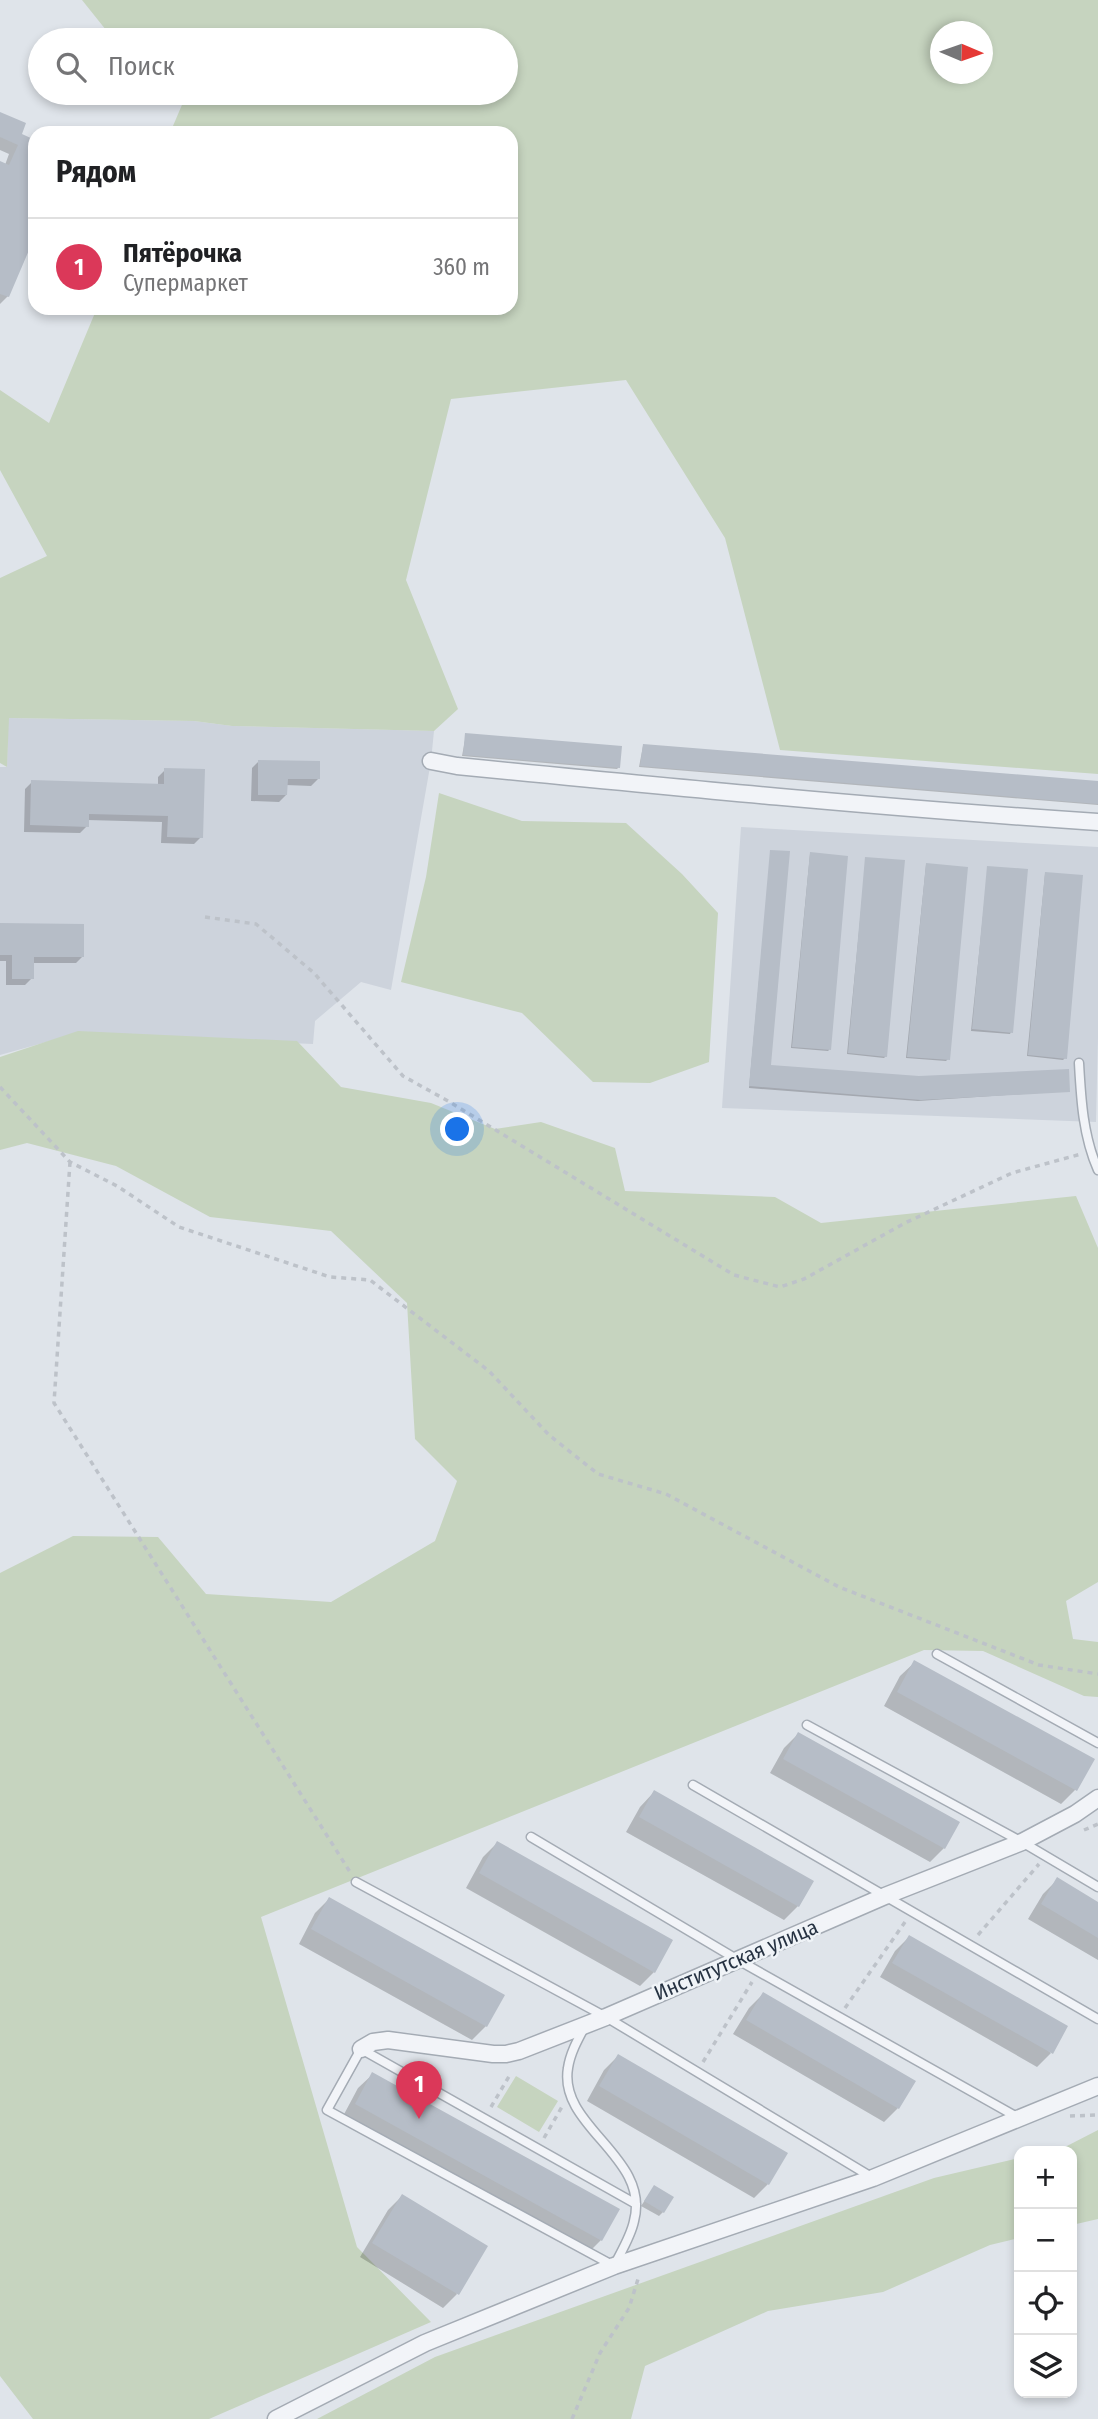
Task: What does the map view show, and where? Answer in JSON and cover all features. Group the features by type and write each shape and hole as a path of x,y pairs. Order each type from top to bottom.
{"street":[{"path":"431,761 457,766 921,811 1098,822"},
{"name":"Институтская улица","path":"361,2049 373,2042 388,2040 506,2054 610,2015 885,1896 1022,1842 1075,1814 1098,1798"},
{"path":"276,2419 425,2343 614,2266 873,2178 1098,2086"}],"lane":[{"path":"1079,1063 1081,1098 1090,1152 1098,1170"},
{"path":"937,1654 1098,1744"},
{"path":"807,1725 1022,1842 1098,1887"},
{"path":"693,1785 1098,2019"},
{"path":"531,1837 738,1960 1019,2119"},
{"path":"356,1882 610,2015 697,2072 873,2178"},
{"path":"585,2025 567,2070 569,2089 577,2109 627,2171 634,2189 635,2204 635,2221 614,2266 327,2110 361,2049 635,2204"}],"path":[{"path":"205,917 256,924 314,973 403,1076 734,1275 780,1287 804,1279 905,1223 1012,1173 1090,1152"},
{"path":"0,1087 70,1162 117,1186 180,1227 330,1277 370,1280 489,1371 548,1434 598,1474 666,1494 839,1587 1039,1665 1098,1674"},
{"path":"70,1162 54,1403 356,1882"},
{"path":"970,1945 1046,1856"},
{"path":"839,2017 912,1912"},
{"path":"697,2072 758,1971"},
{"path":"484,2119 511,2073"},
{"path":"537,2149 564,2103"},
{"path":"572,2419 600,2354 629,2308 639,2275 635,2259"}],"shaded area":[{"path":"8,718 194,721 232,726 434,731 391,990 361,982 315,1021 313,1044 75,1034 0,1055 0,767 7,767"},
{"path":"741,827 1098,847 1096,1122 722,1108"}],"green space":[{"path":"82,0 1098,0 1098,774 780,750 725,538 626,380 451,399 406,580 458,709 434,731 232,726 194,721 9,718 7,767 0,763 0,578 47,556 0,470 0,390 49,423 94,315 518,315 518,126 173,126 182,105 518,105 518,28 104,28"},
{"path":"439,793 522,821 626,823 682,874 718,913 709,1062 650,1083 593,1082 522,1013 401,982 426,877"},
{"path":"78,1031 297,1041 341,1087 431,1103 495,1129 541,1122 615,1148 625,1191 775,1197 821,1223 1076,1196 1098,1248 1098,1582 1066,1601 1073,1639 1098,1642 1098,1697 1084,1696 983,1651 924,1650 261,1917 357,2247 431,2322 209,2419 33,2419 0,2376 0,1573 73,1536 158,1537 206,1594 331,1602 435,1541 457,1481 415,1439 407,1303 331,1231 210,1217 116,1166 27,1143 0,1150 0,1057"},
{"path":"516,2076 558,2101 539,2132 497,2107"},
{"path":"1098,2130 1098,2219 1077,2224 1077,2146 1067,2146"},
{"path":"1014,2159 1014,2239 990,2245 883,2292 768,2311 645,2366 631,2419 317,2419 435,2357 934,2178"}],"building":[{"path":"0,112 26,123 22,134 28,137 28,252 9,297 0,294 0,161 9,165 18,145 0,137"},
{"path":"465,733 622,746 620,768 463,755"},
{"path":"643,744 1098,781 1098,804 640,766"},
{"path":"258,760 320,761 320,779 288,779 287,795 258,795"},
{"path":"164,768 205,769 203,838 167,837 168,816 89,814 89,827 30,825 31,780 164,784"},
{"path":"770,850 790,851 771,1065 919,1076 1069,1069 1070,1092 921,1100 749,1086"},
{"path":"810,852 848,856 831,1050 792,1047"},
{"path":"865,857 905,860 887,1057 848,1053"},
{"path":"926,863 968,867 950,1060 907,1057"},
{"path":"987,866 1028,869 1013,1033 972,1029"},
{"path":"1045,872 1083,875 1067,1059 1028,1055"},
{"path":"0,923 84,924 84,957 34,957 34,979 12,979 12,955 0,955"},
{"path":"914,1660 1095,1759 1077,1791 897,1692"},
{"path":"798,1732 960,1822 945,1849 783,1759"},
{"path":"654,1790 814,1881 799,1907 639,1817"},
{"path":"497,1841 673,1940 655,1973 479,1873"},
{"path":"1057,1877 1098,1902 1098,1938 1041,1904"},
{"path":"329,1897 505,1995 487,2027 311,1929"},
{"path":"909,1935 1068,2026 1053,2054 892,1963"},
{"path":"763,1992 916,2081 899,2109 746,2020"},
{"path":"618,2054 788,2153 769,2185 599,2086"},
{"path":"372,2072 620,2209 602,2241 355,2104"},
{"path":"654,2185 674,2197 664,2213 644,2201"},
{"path":"402,2194 488,2246 459,2295 372,2243"}],"place":[{"name":"Пятёрочка","path":"419,2119"}]}
